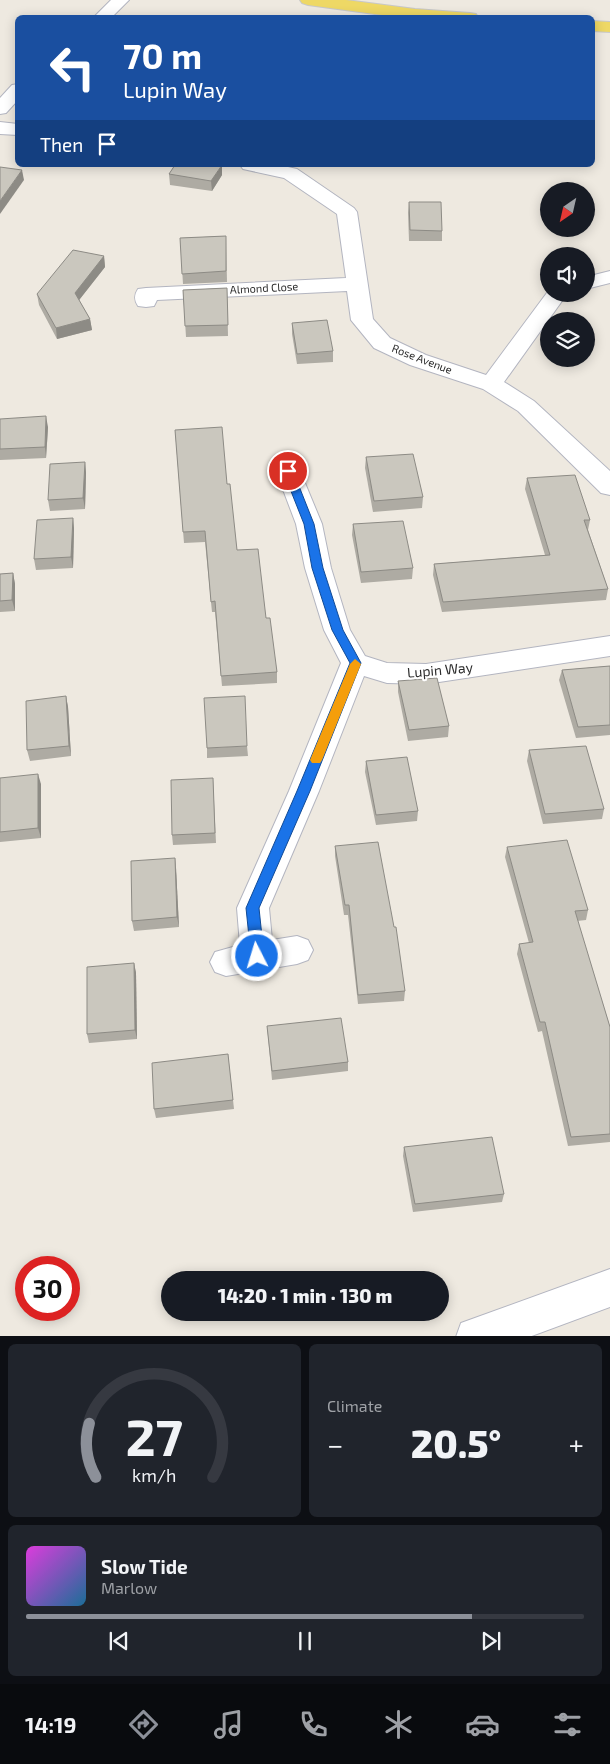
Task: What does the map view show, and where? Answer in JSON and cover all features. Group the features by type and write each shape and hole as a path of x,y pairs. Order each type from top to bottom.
{"main road":[{"path":"308,0 429,15"},
{"path":"595,26 610,27"}],"street":[{"path":"104,15 121,0"},
{"path":"0,109 15,93"},
{"path":"0,128 15,130"},
{"name":"Rose Avenue","path":"260,167 290,173 347,212 362,320 382,343 418,360 491,384 526,406 609,485"},
{"path":"595,281 610,277"},
{"name":"Almond Close","path":"145,295 358,284"},
{"path":"491,384 551,302"},
{"path":"257,956 253,908 304,791 356,663 337,630 318,568 309,524 288,471"},
{"name":"Lupin Way","path":"356,663 387,673 426,674 610,646"},
{"path":"226,962 297,950"},
{"path":"475,1336 610,1288"}],"building":[{"path":"0,167 22,170 0,201"},
{"path":"174,167 221,167 211,181 169,174"},
{"path":"409,202 441,202 442,231 410,230"},
{"path":"226,236 226,271 182,274 180,238"},
{"path":"73,250 104,256 75,293 90,319 56,328 37,294"},
{"path":"227,288 228,325 185,326 183,290"},
{"path":"327,320 333,351 297,354 292,323"},
{"path":"46,416 45,447 0,449 0,419"},
{"path":"222,427 227,484 230,484 237,550 258,549 266,618 270,618 277,672 221,676 215,601 211,602 205,531 183,532 175,430"},
{"path":"413,454 423,497 374,501 366,457"},
{"path":"85,462 83,498 48,500 50,464"},
{"path":"575,475 590,520 584,520 608,589 443,602 434,564 550,555 527,478"},
{"path":"73,518 71,557 34,559 37,520"},
{"path":"403,521 413,568 361,572 353,524"},
{"path":"13,573 12,600 0,601 0,574"},
{"path":"610,666 610,725 578,727 562,670"},
{"path":"437,678 449,726 409,730 398,681"},
{"path":"66,696 69,746 27,750 26,701"},
{"path":"245,696 247,746 207,748 204,698"},
{"path":"586,746 604,809 545,814 529,750"},
{"path":"407,757 418,811 376,815 366,761"},
{"path":"38,774 38,828 0,832 0,778"},
{"path":"213,778 215,833 172,835 171,780"},
{"path":"567,840 588,910 575,911 610,1027 610,1134 571,1137 545,1022 540,1022 519,944 533,942 507,847"},
{"path":"378,842 394,927 396,927 405,991 358,995 349,905 345,905 335,846"},
{"path":"175,858 177,917 132,921 131,861"},
{"path":"134,963 135,1030 87,1034 87,967"},
{"path":"341,1018 348,1062 272,1071 267,1026"},
{"path":"228,1054 233,1100 154,1109 152,1063"},
{"path":"492,1137 504,1194 415,1204 404,1147"}],"slow traffic":[{"path":"316,760 355,664"}],"route":[{"path":"257,956 253,908 304,791 356,663 337,630 318,568 309,524 288,471"}]}
